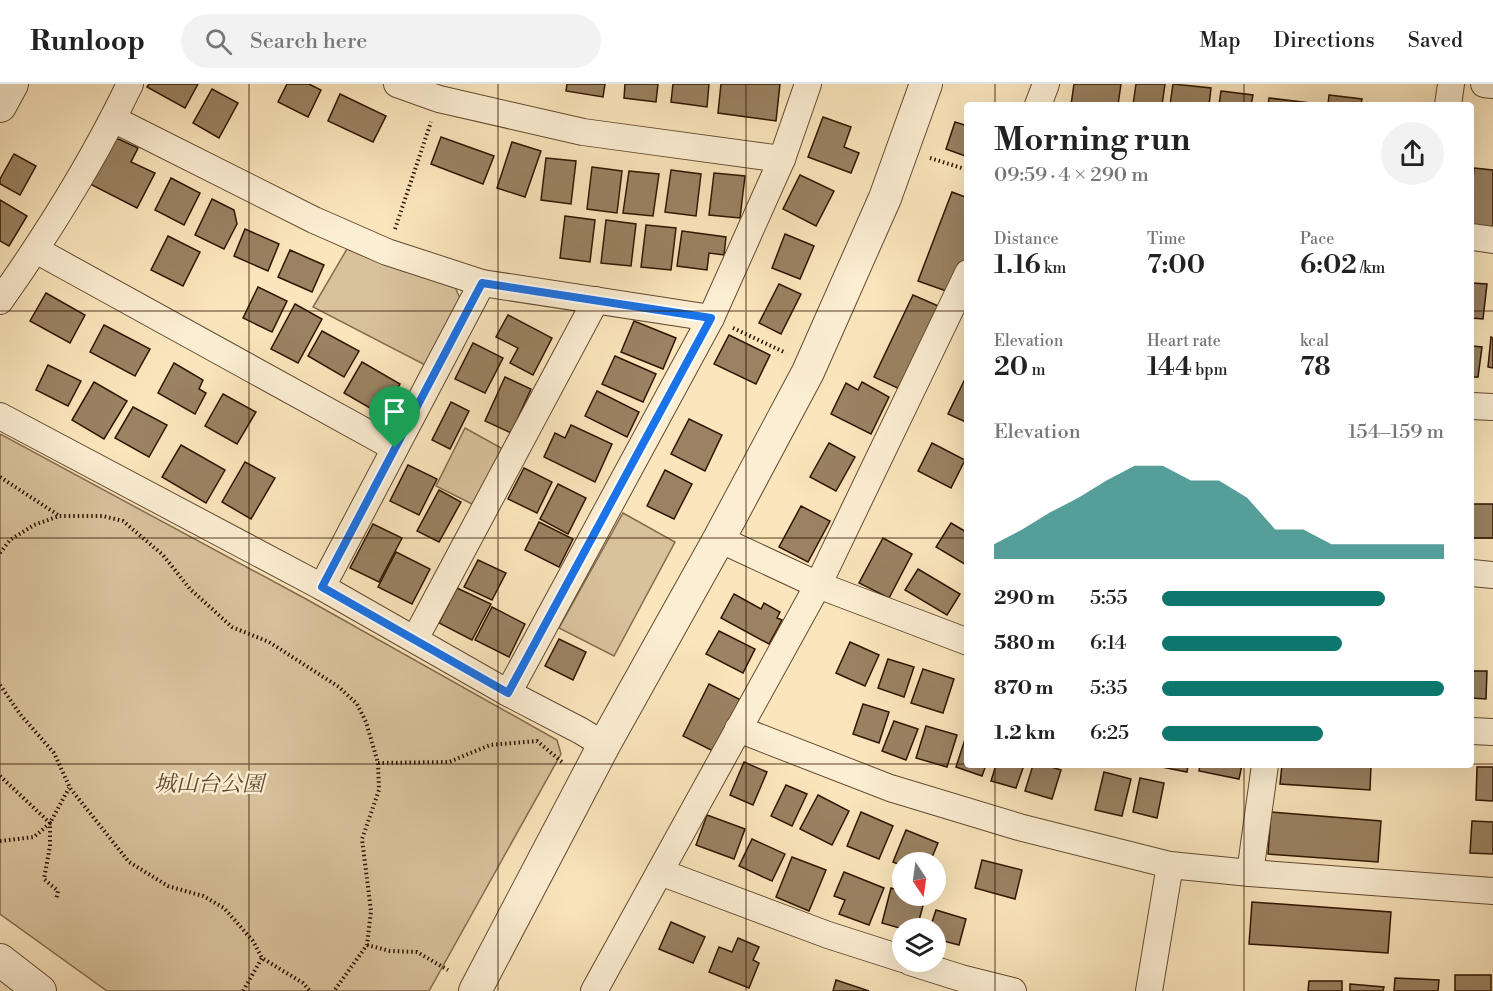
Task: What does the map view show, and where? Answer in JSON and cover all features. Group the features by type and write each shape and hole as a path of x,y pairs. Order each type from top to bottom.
{"street":[{"path":"0,106 12,84"},
{"path":"0,301 36,250 113,119 130,84"},
{"path":"397,84 439,99 583,132 782,159"},
{"path":"508,693 711,318 782,159 808,84"},
{"path":"475,991 604,745 719,539 808,372 885,198 926,84"},
{"path":"1039,102 1046,84"},
{"path":"1448,102 1451,84"},
{"path":"1484,84 1493,85"},
{"path":"113,119 314,220 387,252 482,283 711,318"},
{"path":"1474,237 1493,240"},
{"path":"36,250 395,448"},
{"path":"594,991 818,585 964,281"},
{"path":"322,587 482,283"},
{"path":"415,639 596,300"},
{"path":"1474,406 1493,407"},
{"path":"0,416 322,587 508,693 581,730 604,745"},
{"path":"719,539 818,585 964,636"},
{"path":"1474,573 1493,575"},
{"path":"738,729 890,788 1019,827 1170,864 1250,873 1493,891"},
{"path":"1474,732 1493,732"},
{"path":"1250,873 1265,768"},
{"path":"1149,991 1170,864"},
{"path":"660,872 828,935 892,955"},
{"path":"0,960 40,991"},
{"path":"942,972 1013,991"}],"path":[{"path":"387,252 439,99"},
{"path":"927,157 964,169"},
{"path":"711,318 787,353"},
{"path":"0,477 59,516"},
{"path":"0,553 10,540 34,525 59,516 103,516 123,520 163,555 190,589 232,627 269,642 339,687 357,704 366,722 378,763 379,790 362,839 370,911 367,945 334,991"},
{"path":"0,685 20,714 54,753 70,788 129,862 168,886 203,896 224,908 253,941 261,958 303,982 310,991"},
{"path":"378,763 449,762 490,745 537,741 566,765"},
{"path":"0,776 50,823 50,846 44,879 58,891 56,900"},
{"path":"0,841 34,837 50,823 70,788"},
{"path":"367,945 390,951 417,952 448,970"},
{"path":"243,991 261,958"}],"green space":[{"path":"347,249 455,287 462,303 427,366 313,307"},
{"path":"465,428 503,449 474,505 436,486"},
{"name":"城山台公園","path":"0,434 306,599 557,740 561,754 429,991 107,991 0,914"},
{"path":"623,513 675,542 614,656 559,628"}],"building":[{"path":"149,84 198,84 185,108 147,87"},
{"path":"287,84 309,84 321,90 308,117 278,102"},
{"path":"567,84 605,84 603,97 566,91"},
{"path":"625,84 658,84 656,102 624,98"},
{"path":"673,84 709,84 707,107 671,102"},
{"path":"721,84 780,84 776,121 718,113"},
{"path":"1074,84 1121,84 1118,102 1071,102"},
{"path":"1136,84 1165,84 1162,102 1133,102"},
{"path":"1173,84 1211,88 1209,102 1170,102"},
{"path":"212,89 238,103 219,138 193,123"},
{"path":"1221,91 1253,95 1252,102 1219,102"},
{"path":"340,94 386,116 373,142 328,121"},
{"path":"1329,95 1362,99 1362,102 1328,102"},
{"path":"1269,98 1302,102 1268,102"},
{"path":"823,117 851,127 844,147 859,153 851,173 808,157"},
{"path":"955,122 964,125 964,156 946,149"},
{"path":"114,137 138,148 131,162 155,173 137,208 90,184"},
{"path":"441,137 494,156 483,184 431,164"},
{"path":"512,142 541,151 525,197 497,188"},
{"path":"14,154 36,166 20,195 0,184 0,179"},
{"path":"546,158 576,161 571,204 541,200"},
{"path":"592,167 622,171 617,213 587,209"},
{"path":"1474,168 1493,170 1493,232 1474,229"},
{"path":"671,170 701,174 696,216 665,212"},
{"path":"629,171 659,174 653,216 623,213"},
{"path":"714,173 745,176 740,218 709,215"},
{"path":"800,175 834,191 816,226 783,209"},
{"path":"171,178 200,193 184,225 155,210"},
{"path":"952,192 964,196 964,262 952,293 918,281"},
{"path":"212,199 234,210 237,224 224,249 195,235"},
{"path":"0,200 27,216 9,246 0,241"},
{"path":"565,216 595,220 590,262 560,258"},
{"path":"606,220 636,224 631,266 601,263"},
{"path":"646,225 676,228 671,270 641,267"},
{"path":"245,229 279,244 268,271 234,256"},
{"path":"682,231 726,237 724,255 709,253 707,270 677,266"},
{"path":"785,234 814,246 800,279 772,268"},
{"path":"168,236 200,252 183,286 151,270"},
{"path":"290,250 324,265 312,292 278,277"},
{"path":"1474,283 1487,284 1483,319 1474,318"},
{"path":"779,284 801,294 781,334 759,323"},
{"path":"258,287 287,301 272,332 243,318"},
{"path":"46,293 85,315 70,343 30,321"},
{"path":"913,295 945,309 906,392 874,377"},
{"path":"295,304 322,319 298,363 271,349"},
{"path":"508,315 552,338 533,375 510,363 518,348 496,337"},
{"path":"634,321 676,338 663,369 621,352"},
{"path":"104,325 150,349 135,376 90,352"},
{"path":"322,331 359,351 344,377 308,356"},
{"path":"729,335 770,355 756,384 714,364"},
{"path":"1491,337 1493,338 1493,368 1488,367"},
{"path":"473,343 503,358 485,393 455,379"},
{"path":"1474,346 1482,347 1478,377 1474,377"},
{"path":"615,356 656,374 643,402 602,384"},
{"path":"362,362 400,384 382,415 344,393"},
{"path":"174,363 203,380 199,389 206,393 195,414 158,393"},
{"path":"48,365 81,381 68,406 36,390"},
{"path":"505,377 531,389 511,433 485,421"},
{"path":"964,381 964,421 948,414"},
{"path":"94,382 127,401 104,439 72,420"},
{"path":"862,382 889,397 871,434 831,414 846,383 858,390"},
{"path":"597,391 639,412 627,437 585,416"},
{"path":"223,394 256,412 237,444 205,426"},
{"path":"451,402 469,411 450,449 432,440"},
{"path":"133,407 167,425 149,457 115,438"},
{"path":"689,419 722,435 705,471 671,454"},
{"path":"571,425 612,444 595,482 544,457 555,433 565,438"},
{"path":"829,443 855,457 836,491 810,477"},
{"path":"932,443 964,459 951,488 918,471"},
{"path":"181,445 225,470 206,503 162,477"},
{"path":"245,462 275,478 251,519 222,502"},
{"path":"408,465 437,479 419,515 390,501"},
{"path":"524,468 552,482 537,513 508,499"},
{"path":"665,470 692,484 674,519 647,506"},
{"path":"558,484 586,498 568,534 540,519"},
{"path":"439,490 461,502 439,542 417,531"},
{"path":"1474,504 1493,504 1493,538 1474,538"},
{"path":"801,506 830,521 808,562 779,547"},
{"path":"539,522 573,539 559,567 525,550"},
{"path":"951,523 964,531 964,564 936,547"},
{"path":"373,524 402,538 379,582 350,568"},
{"path":"883,538 912,554 889,598 859,583"},
{"path":"396,552 430,569 412,604 378,587"},
{"path":"478,560 506,573 492,600 464,587"},
{"path":"918,569 960,594 947,615 905,590"},
{"path":"457,588 491,604 472,640 439,623"},
{"path":"734,594 761,609 764,603 780,612 777,618 782,620 769,644 721,618"},
{"path":"492,607 525,624 509,657 475,640"},
{"path":"719,631 755,649 743,673 706,654"},
{"path":"559,639 586,652 573,680 545,666"},
{"path":"850,642 879,655 865,686 836,673"},
{"path":"888,659 914,667 904,697 878,688"},
{"path":"923,669 954,679 943,713 911,703"},
{"path":"1474,671 1487,671 1486,699 1474,698"},
{"path":"709,684 741,700 715,752 683,736"},
{"path":"863,704 889,712 879,743 853,734"},
{"path":"894,721 918,729 906,760 882,751"},
{"path":"926,726 957,735 947,767 916,758"},
{"path":"964,742 964,768 985,768 982,776 956,767"},
{"path":"744,762 767,772 753,805 730,795"},
{"path":"1477,767 1493,767 1493,801 1476,800"},
{"path":"995,768 1023,768 1016,788 991,781"},
{"path":"1032,768 1061,770 1052,799 1025,791"},
{"path":"1167,768 1188,768 1187,772"},
{"path":"1200,768 1241,768 1239,779 1199,771"},
{"path":"1282,768 1371,768 1370,790 1280,784"},
{"path":"1104,772 1131,779 1122,816 1095,810"},
{"path":"1140,778 1164,783 1157,818 1133,812"},
{"path":"786,785 807,794 792,826 771,816"},
{"path":"818,795 849,811 832,845 800,829"},
{"path":"861,812 893,826 879,859 847,846"},
{"path":"1271,812 1381,821 1378,862 1268,854"},
{"path":"707,815 745,829 734,859 696,845"},
{"path":"1472,821 1493,822 1493,854 1470,853"},
{"path":"906,830 938,843 934,852 897,852"},
{"path":"752,839 785,854 772,881 739,866"},
{"path":"792,857 826,870 809,911 776,897"},
{"path":"982,860 1022,870 1015,899 975,888"},
{"path":"844,872 884,888 869,925 839,914 845,900 834,896"},
{"path":"891,888 892,906 923,906 920,918 892,918 892,926 882,923"},
{"path":"1252,902 1391,912 1388,953 1249,944"},
{"path":"936,910 966,919 959,945 946,942 946,918 933,918"},
{"path":"671,922 705,937 693,963 659,949"},
{"path":"738,938 759,947 753,960 759,963 749,988 709,972 719,947 732,952"},
{"path":"1455,975 1491,975 1491,991 1455,991"},
{"path":"1395,978 1439,980 1438,991 1394,991"},
{"path":"836,980 869,991 833,991"},
{"path":"1309,981 1342,981 1342,991 1308,991"},
{"path":"1350,984 1384,987 1383,991 1350,991"}],"route":[{"path":"482,283 711,318 508,693 322,587 395,448 482,283"}]}
